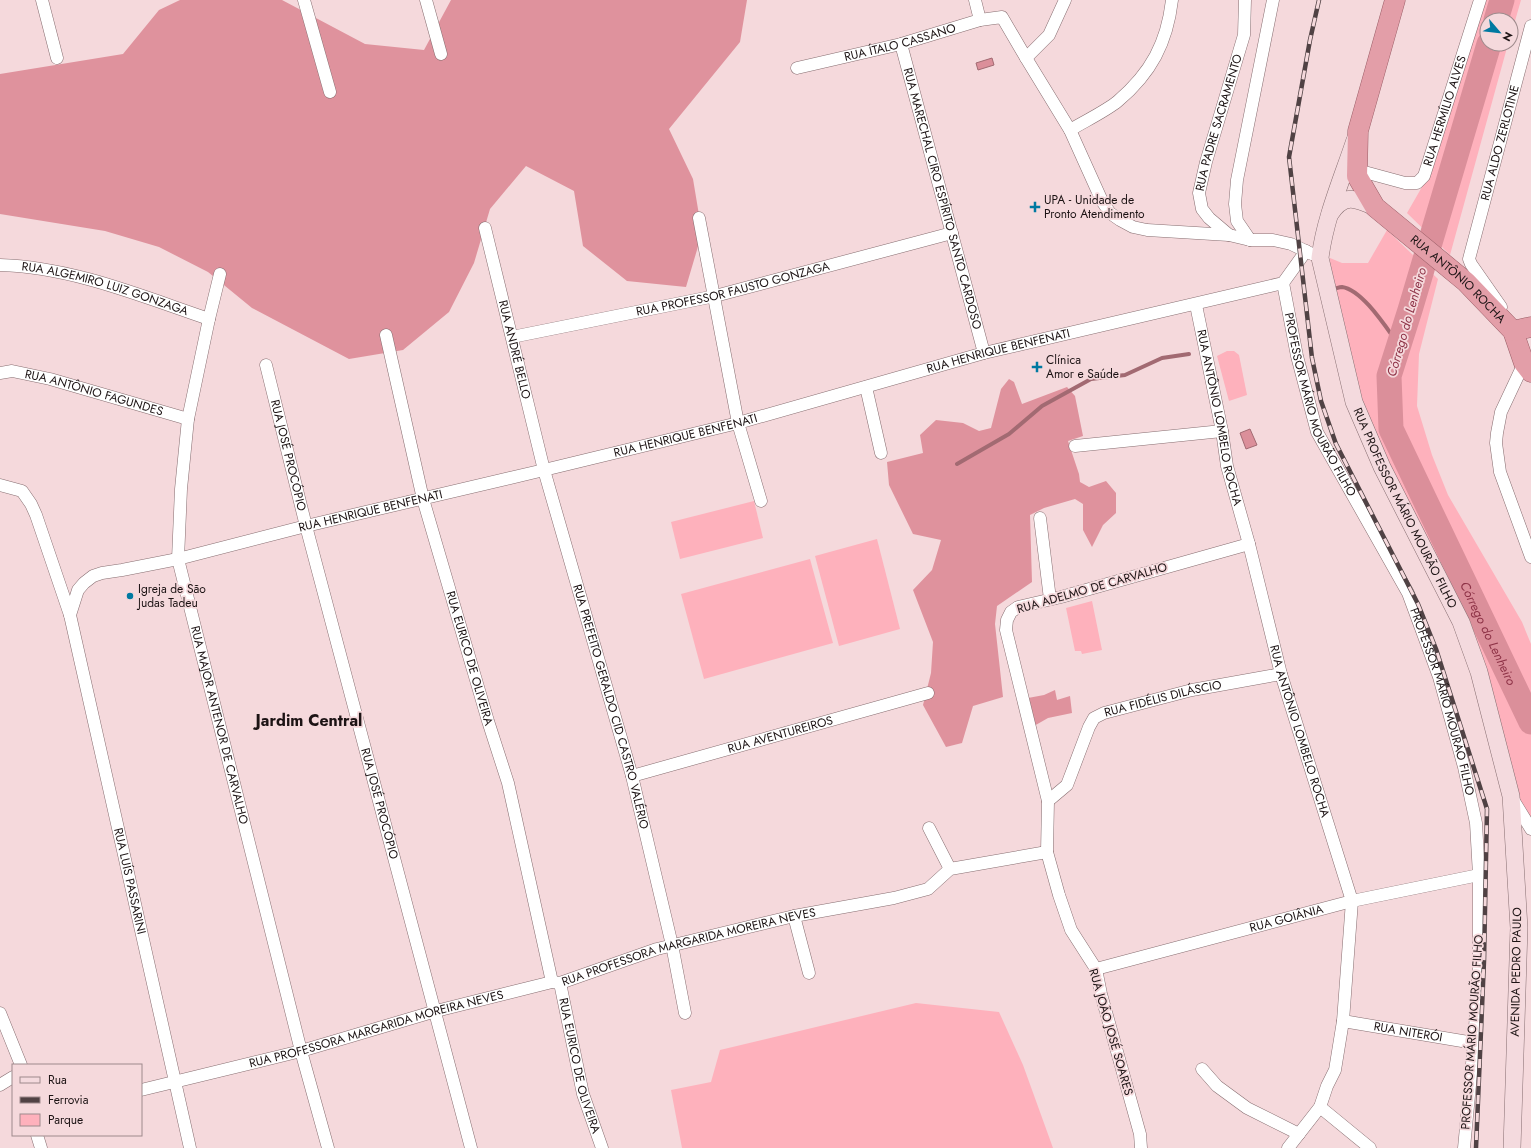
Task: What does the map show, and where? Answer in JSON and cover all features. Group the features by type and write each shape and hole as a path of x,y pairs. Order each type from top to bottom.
{"highway":[{"name":"RUA ANTÔNIO ROCHA","path":"1395,0 1358,131 1357,176 1359,183 1380,212 1522,329 1529,363"}],"main road":[{"name":"RUA ANTÔNIO ROCHA","path":"1329,216 1358,131"},
{"name":"RUA ANTÔNIO ROCHA","path":"1329,216 1335,206 1348,199 1363,202 1380,212"},
{"name":"RUA PROFESSOR MÁRIO MOURÃO FILHO","path":"1329,216 1322,244 1313,255 1354,402 1382,467 1461,622 1479,672 1511,796"},
{"name":"AVENIDA PEDRO PAULO","path":"1511,796 1519,928 1512,1148"}],"street":[{"path":"42,0 57,58"},
{"path":"304,0 330,92"},
{"path":"426,0 440,54"},
{"path":"975,0 980,20"},
{"path":"1065,0 1049,35 1026,58 1070,130 1102,201 1110,212 1120,220 1133,227 1147,230 1229,235 1250,240 1273,240 1291,244 1313,255 1283,283"},
{"path":"1070,130 1117,102 1151,65 1162,45 1170,20 1172,0"},
{"name":"RUA PADRE SACRAMENTO","path":"1229,235 1209,218 1202,209 1199,193 1206,162 1244,35 1246,0"},
{"path":"1250,240 1237,222 1235,204 1237,180 1273,0"},
{"name":"RUA HERMÍLIO ALVES","path":"1357,170 1405,183 1418,183 1424,176 1480,0"},
{"name":"RUA ÍTALO CASSANO","path":"797,68 900,44 980,20 1002,17 1026,58"},
{"name":"RUA ALDO ZERLOTINE","path":"1522,329 1510,321 1469,259 1531,26"},
{"name":"RUA MARECHAL CIRO ESPÍRITO SANTO CARDOSO","path":"900,44 984,353"},
{"path":"699,218 738,423 761,501"},
{"name":"RUA ANDRÉ BELLO","path":"485,228 544,470"},
{"name":"RUA PROFESSOR FAUSTO GONZAGA","path":"512,338 715,296 952,233"},
{"name":"RUA ALGEMIRO LUIZ GONZAGA","path":"0,265 44,270 94,280 209,319"},
{"name":"RUA MAJOR ANTENOR DE CARVALHO","path":"220,274 188,419 181,489 178,559 301,1050 328,1148"},
{"name":"RUA HENRIQUE BENFENATI","path":"70,615 78,590 93,576 102,573 178,559 306,526 738,423 984,353 1283,283"},
{"name":"PROFESSOR MÁRIO MOURÃO FILHO","path":"1283,283 1297,356 1317,432 1408,593 1439,677 1464,766 1476,823 1479,875 1479,966 1474,1042 1464,1148"},
{"name":"RUA ANTÔNIO LOMBELO ROCHA","path":"1196,304 1222,431 1227,466 1249,544 1281,674 1352,901 1343,1021 1335,1070 1327,1086 1320,1107 1288,1148"},
{"name":"RUA EURICO DE OLIVEIRA","path":"386,335 423,499 488,721 508,783 582,1094 602,1148"},
{"path":"1529,363 1501,412 1496,443 1500,472 1531,557"},
{"name":"RUA JOSÉ PROCÓPIO","path":"266,365 306,526 436,1011 471,1148"},
{"name":"RUA ANTÔNIO FAGUNDES","path":"0,373 12,371 50,379 188,419"},
{"path":"866,387 881,453"},
{"path":"1075,446 1222,431"},
{"name":"RUA PREFEITO GERALDO CID CASTRO VALÉRIO","path":"544,470 632,776 672,945 685,1013"},
{"name":"RUA LUÍS PASSARINI","path":"0,485 22,491 31,504 70,615 190,1148"},
{"path":"1040,518 1050,600"},
{"name":"RUA ADELMO DE CARVALHO","path":"1047,852 1048,801 1006,630 1007,620 1011,612 1018,607 1050,600 1249,544"},
{"name":"RUA FIDÉLIS DILÁSCIO","path":"1048,801 1067,785 1089,727 1094,718 1104,713 1192,690 1281,674"},
{"name":"RUA AVENTUREIROS","path":"632,776 928,693"},
{"path":"1511,796 1531,829"},
{"path":"929,828 950,869 1047,852"},
{"name":"RUA JOÃO JOSÉ SOARES","path":"1047,852 1059,896 1071,930 1096,969 1101,994 1140,1134 1141,1148"},
{"name":"RUA PROFESSORA MARGARIDA MOREIRA NEVES","path":"142,1090 301,1050 436,1011 556,982 672,945 794,916 894,898 928,889 950,869"},
{"name":"RUA GOIÂNIA","path":"1096,969 1352,901 1479,875"},
{"path":"794,916 809,973"},
{"path":"0,1013 21,1064"},
{"name":"RUA NITERÓI","path":"1343,1021 1474,1042"},
{"path":"1202,1068 1217,1086 1247,1108 1300,1134"},
{"path":"0,1085 12,1078"},
{"path":"1320,1107 1370,1148"},
{"path":"37,1136 41,1148"}],"green space":[{"path":"1479,0 1521,0 1518,12 1479,12 1479,52 1506,52 1450,255 1407,213 1426,180"},
{"path":"1387,230 1438,279 1419,354 1417,406 1432,455 1448,495 1522,622 1531,644 1531,819 1515,794 1483,673 1358,402 1328,269 1330,258 1342,263 1368,263"},
{"path":"1227,351 1234,351 1239,355 1247,395 1229,401 1217,356"},
{"path":"754,501 763,538 680,559 671,522"},
{"path":"877,539 900,629 839,646 815,556"},
{"path":"810,559 833,643 704,679 681,594"},
{"path":"1092,601 1102,650 1082,654 1081,651 1075,651 1066,608"},
{"path":"916,1003 999,1012 1023,1065 1053,1148 682,1148 671,1090 711,1082 720,1050"}],"shaded area":[{"path":"180,0 282,0 365,44 424,50 451,0 747,0 740,42 669,129 693,179 702,233 686,287 627,281 583,246 574,191 526,166 490,209 474,263 449,312 403,350 349,359 252,308 208,272 159,247 105,231 0,214 0,74 123,54 159,10"},
{"path":"992,58 994,65 978,70 976,63"},
{"path":"1009,379 1014,382 1022,404 1067,387 1075,396 1083,436 1068,441 1079,474 1080,482 1089,487 1106,481 1116,493 1116,513 1103,525 1092,547 1083,530 1083,504 1075,499 1044,508 1030,515 1032,582 997,606 995,624 1003,697 973,706 962,743 946,747 923,705 931,673 933,642 913,590 932,570 941,540 913,534 889,485 887,462 923,453 920,435 936,420 963,423 979,431 991,428 1001,389"},
{"path":"1250,429 1257,445 1246,449 1240,433"},
{"path":"1055,690 1057,700 1070,696 1072,713 1048,718 1034,726 1028,698 1044,695"}],"waterway":[{"name":"Córrego do Lenheiro","path":"1498,12 1502,0"},
{"name":"Córrego do Lenheiro","path":"1487,52 1389,376 1391,429 1531,722"},
{"path":"1333,289 1342,287 1358,295 1374,311 1399,345"},
{"path":"957,464 1009,434 1042,406 1091,379 1125,375 1162,358 1189,354"}],"railway":[{"path":"1319,0 1310,40 1289,157 1312,358 1321,401 1336,444 1418,604 1436,649 1487,809 1484,961 1476,1148"}],"place":[{"name":"UPA - Unidade de Pronto Atendimento","path":"1035,207"},
{"name":"Clínica Amor e Saúde","path":"1037,367"},
{"name":"Igreja de São Judas Tadeu","path":"130,596"}],"district":[{"name":"Jardim Central","path":"309,720"}]}
